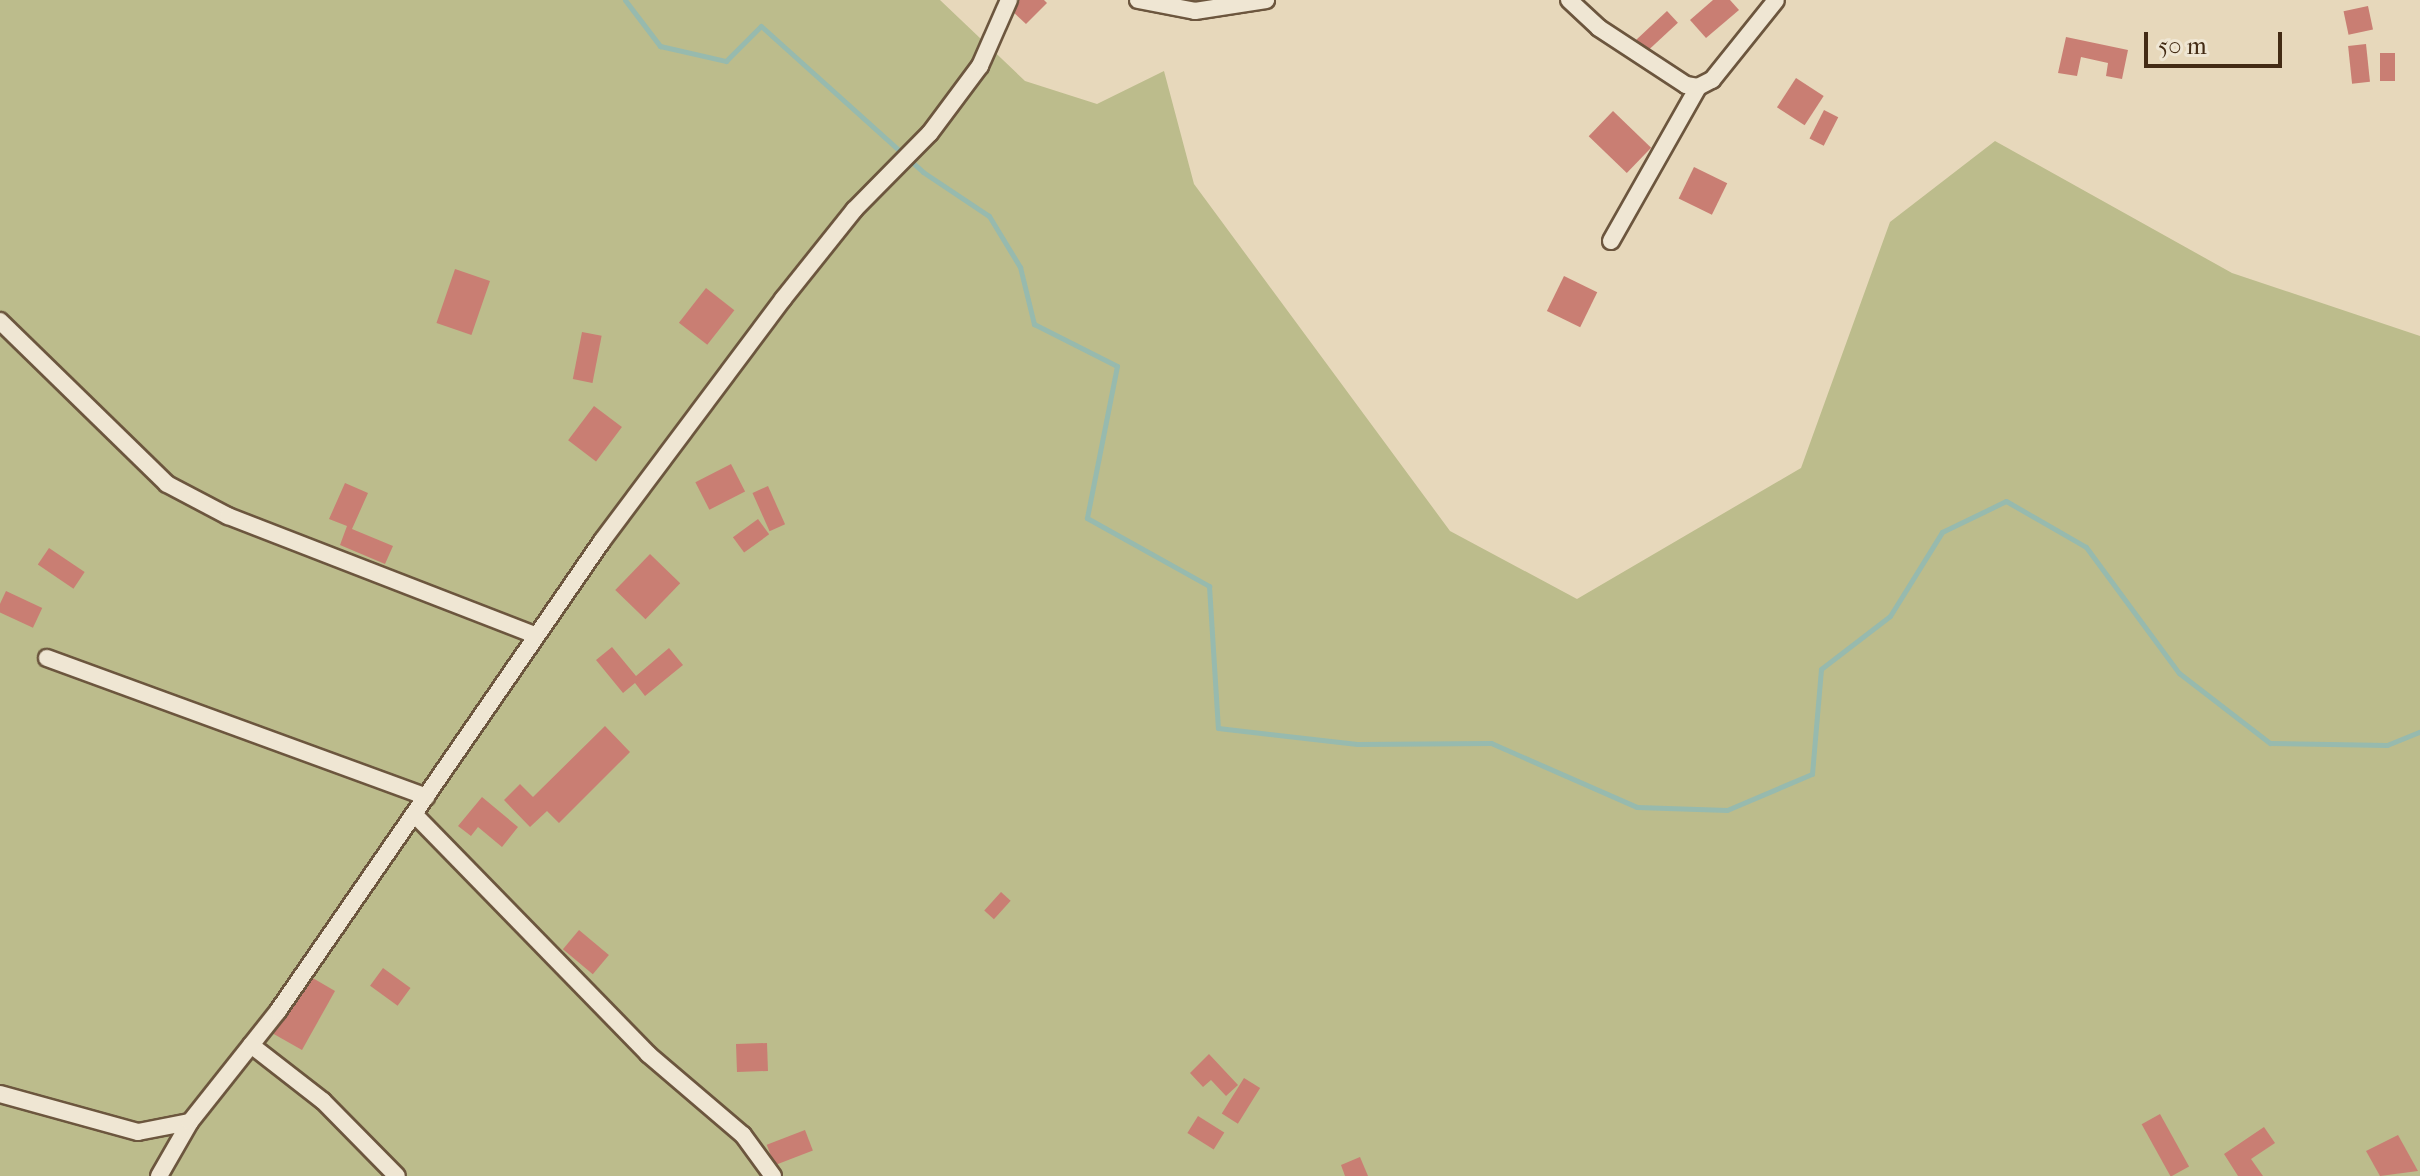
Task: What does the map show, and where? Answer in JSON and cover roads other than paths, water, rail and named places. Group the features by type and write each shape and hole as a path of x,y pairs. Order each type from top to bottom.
{"street":[{"path":"159,1176 190,1122 251,1045 415,815 535,635 783,299 854,210 930,133 980,66 1009,0"},
{"path":"1138,0 1195,11 1266,0"},
{"path":"1569,0 1599,28 1698,87"},
{"path":"1611,241 1698,87 1712,80 1776,0"},
{"path":"0,321 167,484 228,516 535,635"},
{"path":"47,658 426,797"},
{"path":"415,815 648,1054 743,1135 773,1176"},
{"path":"251,1045 323,1101 397,1176"},
{"path":"0,1094 138,1132 190,1122"}],"waterway":[{"path":"625,0 660,46 726,61 761,26 923,172 989,216 1020,267 1034,324 1117,366 1087,518 1209,586 1218,728 1357,744 1491,743 1637,807 1727,810 1812,774 1821,669 1890,616 1942,532 2006,501 2086,547 2179,673 2270,743 2387,745 2420,732"}]}
